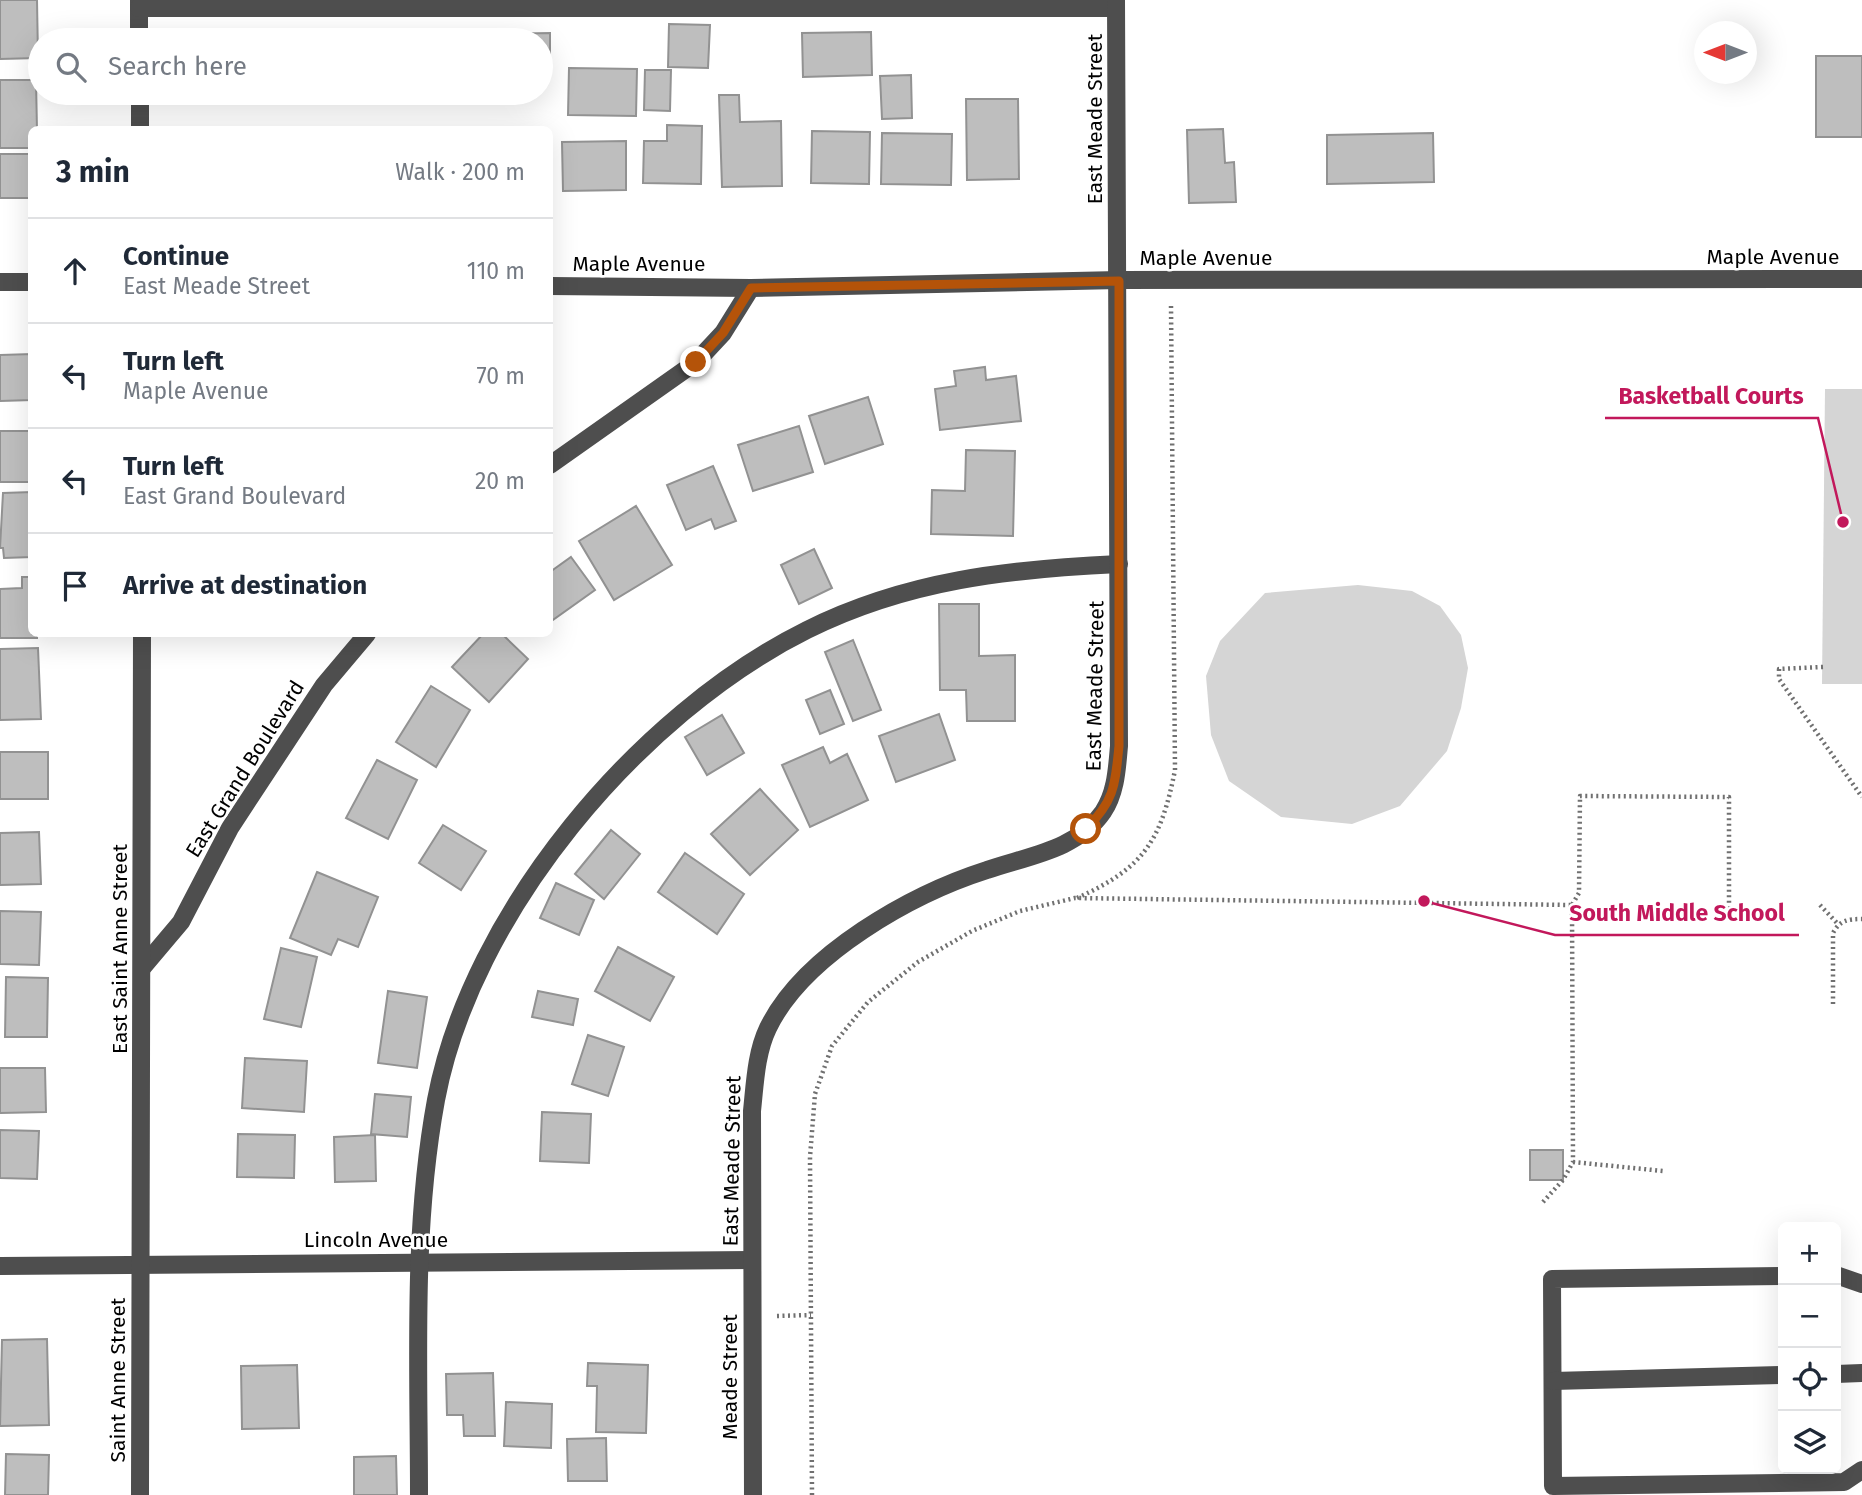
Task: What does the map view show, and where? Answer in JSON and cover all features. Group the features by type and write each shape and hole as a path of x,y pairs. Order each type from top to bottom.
{"street":[{"path":"139,28 139,4 1116,4"},
{"name":"East Meade Street","path":"752,1259 752,1111 757,1065 768,1028 790,996 826,958 879,919 961,878 1048,852 1068,843 1103,812 1115,786 1119,746 1116,4"},
{"path":"139,105 140,126"},
{"name":"Maple Avenue","path":"553,286 751,288 1119,281 1862,279"},
{"path":"0,282 28,282"},
{"path":"553,464 696,362 723,333 751,288"},
{"path":"419,1495 419,1262 424,1180 436,1097 456,1029 485,957 521,896 569,830 655,735 754,659 808,629 870,604 932,585 996,573 1119,564"},
{"name":"East Saint Anne Street","path":"141,1265 142,637"},
{"name":"East Grand Boulevard","path":"143,967 181,922 230,828 324,685 364,637"},
{"name":"Lincoln Avenue","path":"0,1266 752,1259"},
{"name":"Meade Street","path":"752,1259 753,1495"},
{"name":"Saint Anne Street","path":"140,1495 141,1265"},
{"path":"1778,1276 1552,1279 1553,1486 1844,1482 1862,1470"},
{"path":"1841,1277 1862,1284"},
{"path":"1841,1374 1862,1373"},
{"path":"1553,1381 1778,1375"}],"path":[{"path":"812,1495 810,1157 815,1094 832,1046 868,1002 918,962 972,930 1020,911 1075,898 1101,887 1137,860 1160,828 1175,770 1171,281"},
{"path":"1823,667 1779,669 1779,679 1862,797"},
{"path":"1543,1202 1563,1180 1573,1162 1572,905 1579,893 1580,796 1729,797 1729,921"},
{"path":"1075,898 1572,905"},
{"path":"1820,905 1838,924"},
{"path":"1833,1004 1833,933 1838,924 1848,919 1862,919"},
{"path":"1573,1162 1663,1171"}],"shaded area":[{"path":"1825,389 1862,389 1862,684 1822,684"},
{"path":"1358,585 1412,591 1440,606 1461,635 1468,668 1461,708 1447,751 1400,806 1352,824 1281,817 1229,781 1211,735 1206,676 1220,641 1265,593"}],"building":[{"path":"0,0 37,0 37,28 28,28 28,58 0,59"},
{"path":"669,24 710,25 708,68 668,67"},
{"path":"871,32 872,75 803,77 802,33"},
{"path":"1816,56 1862,56 1862,137 1816,137"},
{"path":"569,68 637,69 636,116 568,115"},
{"path":"645,70 671,70 670,111 644,110"},
{"path":"911,75 912,118 882,119 880,76"},
{"path":"0,80 28,80 28,105 36,105 37,126 28,126 28,148 0,148"},
{"path":"719,95 739,95 740,122 781,121 782,186 722,187"},
{"path":"966,99 1018,99 1019,179 967,180"},
{"path":"667,125 702,126 701,184 643,183 644,141 667,141"},
{"path":"1223,129 1225,163 1234,162 1236,202 1189,203 1187,130"},
{"path":"812,131 870,132 869,184 811,183"},
{"path":"882,133 952,134 951,185 881,184"},
{"path":"1433,133 1434,182 1327,184 1327,135"},
{"path":"626,141 626,190 563,191 562,142"},
{"path":"0,154 28,154 28,198 0,198"},
{"path":"28,354 28,400 0,401 0,355"},
{"path":"985,367 986,380 1016,376 1021,421 940,430 935,389 956,386 954,371"},
{"path":"868,397 883,444 825,464 809,416"},
{"path":"799,426 813,472 753,491 738,445"},
{"path":"0,431 28,431 28,482 0,482"},
{"path":"966,450 1015,451 1013,536 931,534 932,490 965,491"},
{"path":"713,466 736,521 715,529 711,519 686,530 667,485"},
{"path":"28,492 28,557 4,558 3,548 0,548 3,493"},
{"path":"636,506 672,565 614,600 579,541"},
{"path":"814,549 832,588 799,604 781,565"},
{"path":"571,557 595,590 553,620 553,570"},
{"path":"22,577 28,577 28,637 37,638 0,638 0,589 22,588"},
{"path":"939,604 979,604 979,656 1015,655 1015,721 967,721 966,690 940,690"},
{"path":"480,637 505,637 528,659 489,702 452,667"},
{"path":"853,640 881,710 853,721 825,652"},
{"path":"38,648 41,719 0,720 0,649"},
{"path":"431,686 470,710 436,767 396,742"},
{"path":"830,690 844,724 820,734 806,700"},
{"path":"939,714 955,760 896,782 879,736"},
{"path":"722,715 744,753 707,775 685,737"},
{"path":"823,747 830,763 847,754 868,800 810,827 782,765"},
{"path":"0,752 48,752 48,799 0,799"},
{"path":"377,760 417,780 388,839 346,818"},
{"path":"760,789 798,830 750,875 711,834"},
{"path":"443,825 486,851 461,890 419,863"},
{"path":"611,830 640,854 604,899 575,874"},
{"path":"39,832 41,884 0,885 0,833"},
{"path":"685,853 744,894 717,934 658,892"},
{"path":"317,872 378,897 358,947 338,939 331,955 290,938"},
{"path":"556,883 594,900 579,935 540,918"},
{"path":"0,911 41,912 39,965 0,964"},
{"path":"618,947 674,977 650,1021 595,991"},
{"path":"281,948 317,957 301,1027 264,1019"},
{"path":"6,977 48,978 47,1037 5,1037"},
{"path":"388,991 427,997 417,1068 378,1063"},
{"path":"538,991 578,999 573,1025 532,1017"},
{"path":"588,1035 624,1047 608,1096 572,1084"},
{"path":"245,1058 307,1061 304,1112 242,1108"},
{"path":"0,1068 45,1068 46,1112 0,1113"},
{"path":"375,1094 411,1097 407,1137 371,1134"},
{"path":"542,1112 591,1114 589,1163 540,1161"},
{"path":"0,1130 39,1131 37,1179 0,1178"},
{"path":"238,1134 295,1135 294,1178 237,1177"},
{"path":"375,1135 376,1181 335,1182 334,1137"},
{"path":"1530,1150 1563,1150 1563,1180 1530,1180"},
{"path":"47,1339 49,1425 0,1426 2,1340"},
{"path":"588,1363 648,1365 646,1433 596,1432 597,1386 587,1386"},
{"path":"297,1365 299,1428 242,1429 241,1366"},
{"path":"493,1373 495,1436 464,1436 463,1415 447,1415 446,1374"},
{"path":"506,1402 552,1404 551,1448 504,1446"},
{"path":"606,1438 607,1481 568,1481 567,1439"},
{"path":"6,1454 49,1455 48,1495 5,1495"},
{"path":"396,1456 397,1495 354,1495 354,1457"}],"place":[{"name":"Basketball Courts","path":"1843,522"},
{"name":"South Middle School","path":"1424,901"}],"route":[{"path":"696,362 723,333 751,288 1119,281 1119,746 1115,786 1103,812 1086,829"}]}
